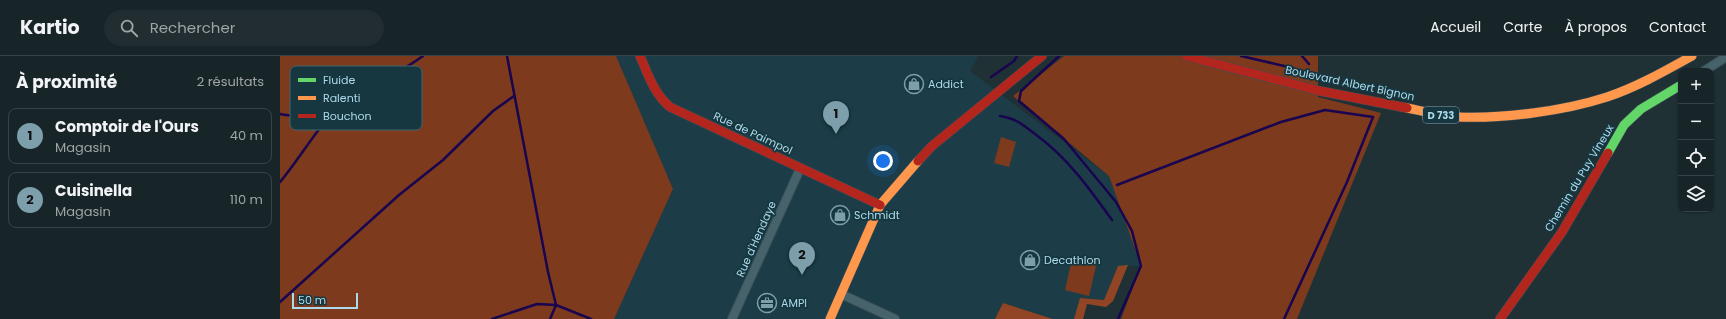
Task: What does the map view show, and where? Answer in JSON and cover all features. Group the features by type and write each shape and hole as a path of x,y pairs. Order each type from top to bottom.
{"street":[{"name":"Rue de Paimpol","path":"640,56 657,93 667,105 800,169 880,205"},
{"path":"1013,81 1031,56"},
{"path":"830,319 880,205 894,187 932,146 1042,56"},
{"name":"Boulevard Albert Bignon","path":"1186,56 1320,91 1456,117 1496,117 1572,106 1608,97 1692,56"},
{"path":"1709,68 1726,58"},
{"name":"Chemin du Puy Vineux","path":"1500,319 1562,232 1624,125 1641,109 1678,87"},
{"name":"Rue d'Hendaye","path":"732,319 800,169"},
{"path":"841,294 895,319"}],"shaded area":[{"path":"280,56 616,56 673,189 614,319 280,319"},
{"path":"616,56 978,56 970,71 1109,176 1141,266 1118,266 1104,300 1081,298 1074,319 1053,319 1003,303 995,319 614,319 673,189"},
{"path":"1064,56 1318,56 1318,97 1381,113 1297,319 1121,319 1141,266 1109,176 1013,96"},
{"path":"1001,137 1016,142 1009,167 994,163"},
{"path":"1073,255 1097,262 1089,296 1065,290"},
{"path":"1128,265 1113,301 1106,307 1087,304 1083,319 1074,319 1080,298 1104,300 1118,266"},
{"path":"1003,303 1053,319 995,319"}],"waterway":[{"path":"408,66 423,56"},
{"path":"507,56 548,272 556,305 550,319"},
{"path":"991,77 1014,61 1017,56"},
{"path":"1059,56 1021,91 1019,101 1064,139 1116,202 1132,231 1141,266 1118,319"},
{"path":"1241,56 1293,68"},
{"path":"1302,56 1309,64"},
{"path":"280,302 399,195 443,160 493,111 514,96"},
{"path":"1117,185 1281,122 1325,110 1373,117 1347,182 1284,319"},
{"path":"280,114 290,115"},
{"path":"1000,116 1015,120 1047,143 1086,185 1112,220"},
{"path":"280,182 318,130"},
{"path":"492,319 537,304 556,305 591,319"}],"traffic: fast":[{"path":"1608,153 1624,125 1641,109 1678,87"}],"traffic: slow":[{"path":"1407,108 1438,115 1457,117 1494,117 1553,110 1590,102 1618,93 1651,78 1692,56"},
{"path":"830,319 880,205 918,161"}],"traffic: jam":[{"path":"640,56 656,90 664,102 670,107 880,205"},
{"path":"918,161 932,146 1042,56"},
{"path":"1186,56 1320,91 1407,108"},
{"path":"1500,319 1562,232 1608,153"}],"place":[{"name":"Addict","path":"914,84"},
{"name":"Comptoir de l'Ours","path":"836,134"},
{"name":"Schmidt","path":"840,215"},
{"name":"Decathlon","path":"1030,260"},
{"name":"Cuisinella","path":"802,275"},
{"name":"AMPI","path":"767,303"}]}
